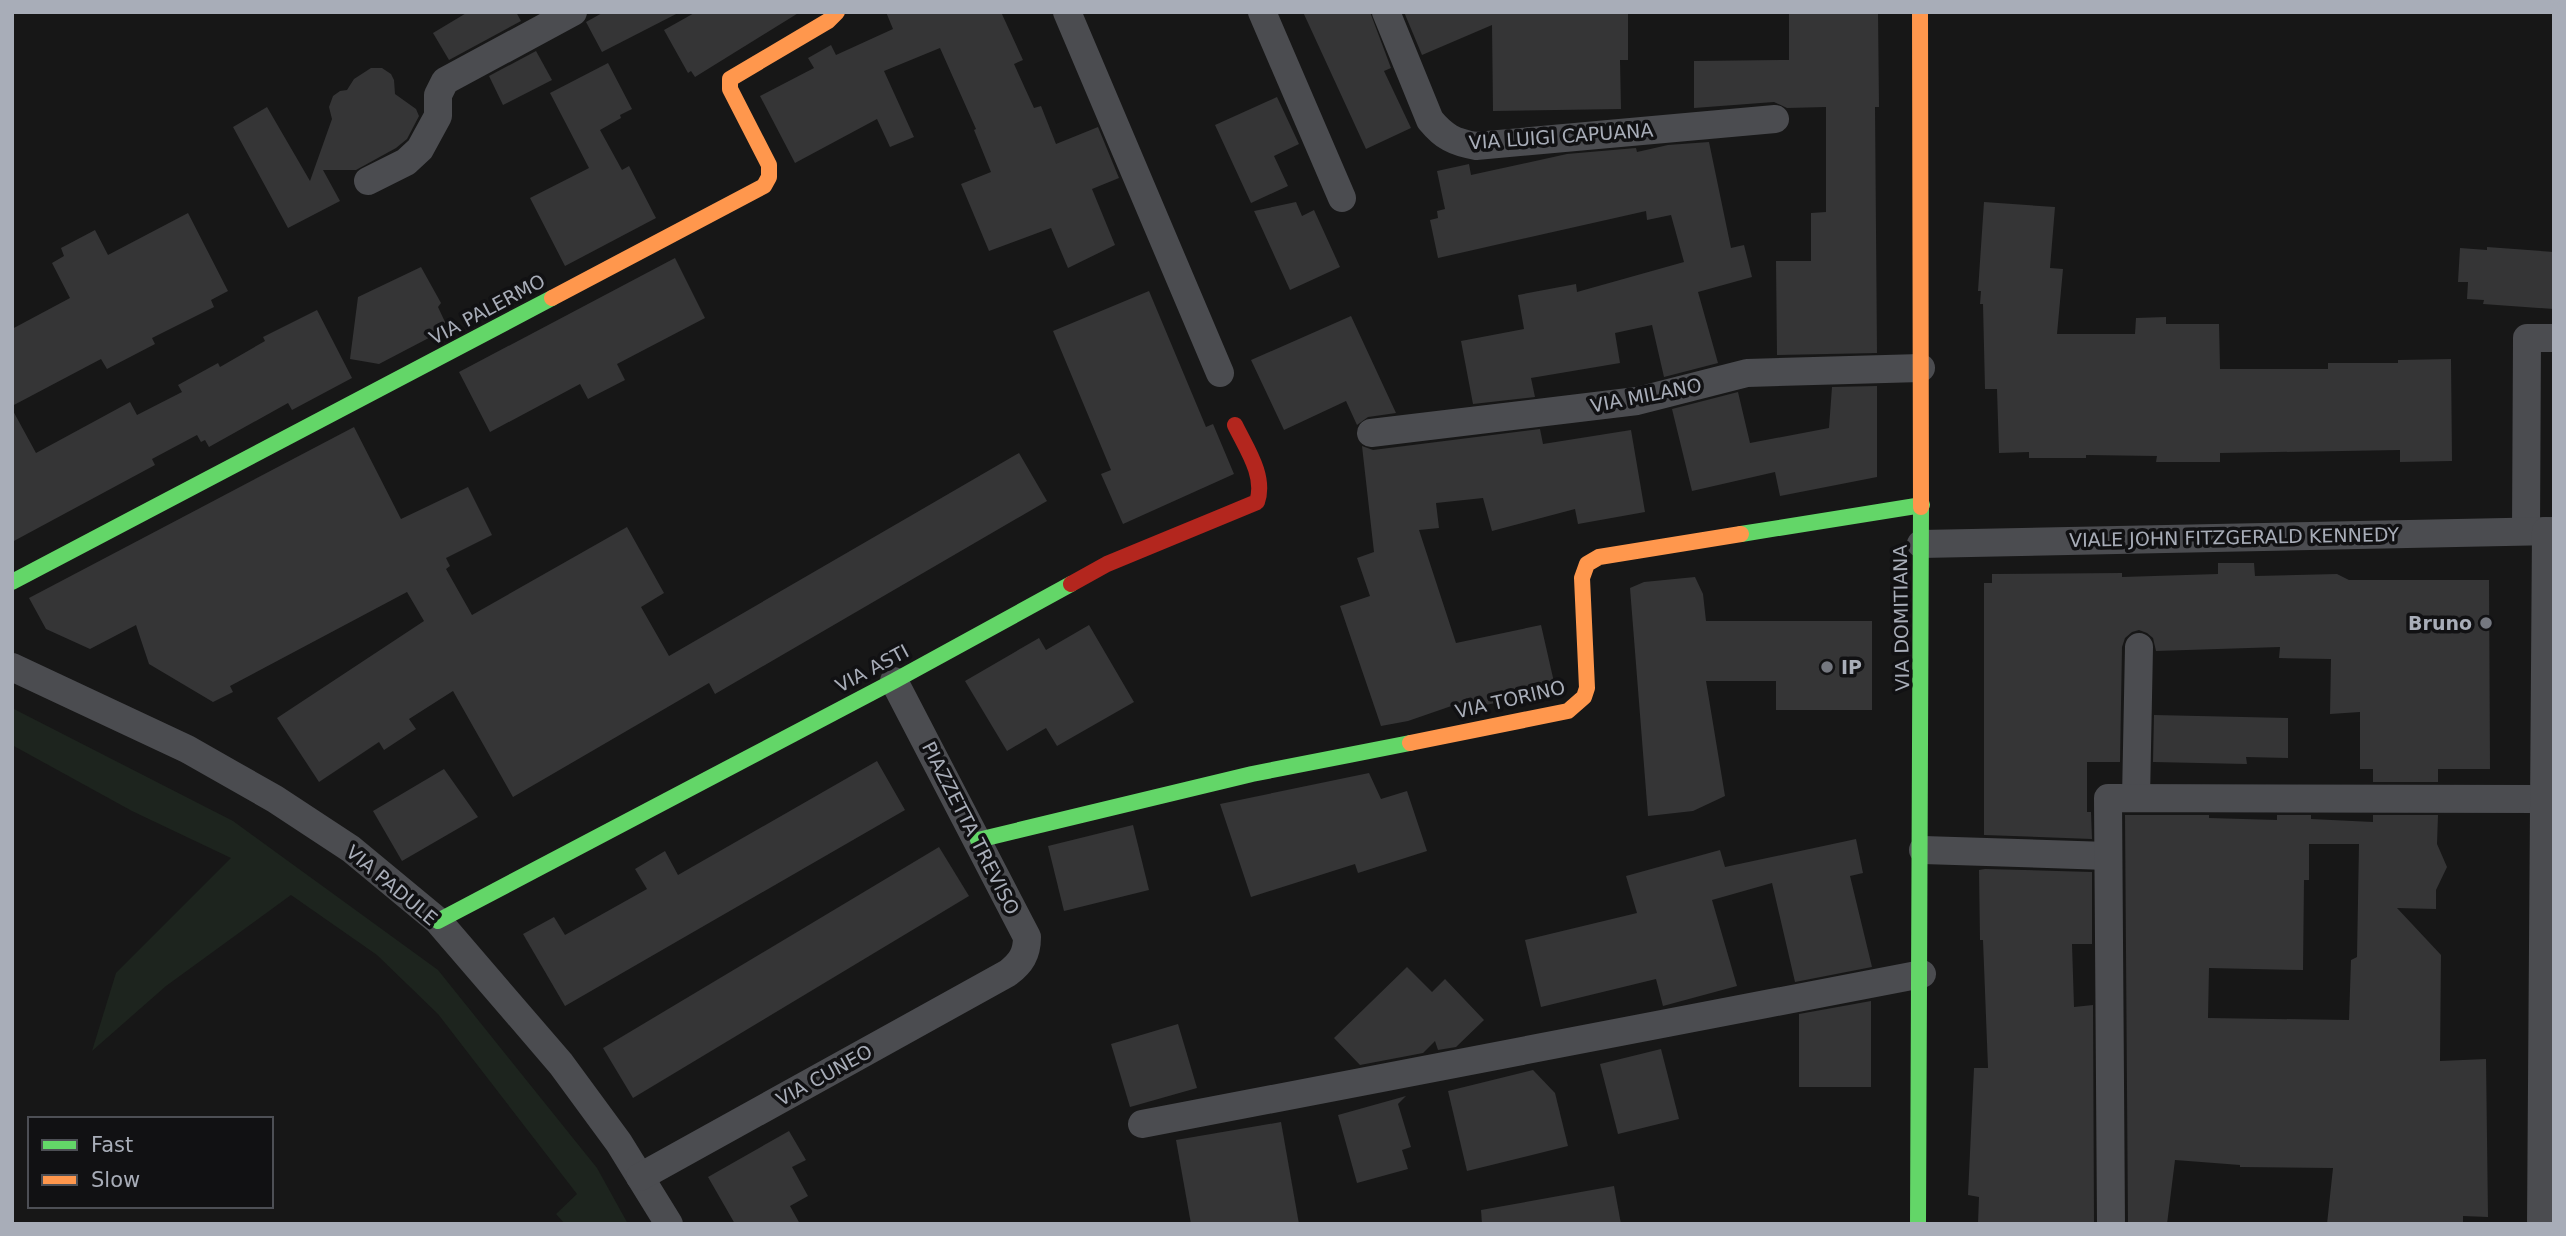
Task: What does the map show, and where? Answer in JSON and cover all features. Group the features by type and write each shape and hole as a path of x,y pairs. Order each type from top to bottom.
{"street":[{"path":"368,181 406,162 420,149 438,116 438,95 445,80 573,12"},
{"name":"VIA PALERMO","path":"12,582 764,186 769,177 769,165 730,89 730,79 828,21 836,12"},
{"path":"1068,12 1220,373"},
{"path":"1262,12 1342,198"},
{"name":"VIA LUIGI CAPUANA","path":"1386,12 1430,120 1442,135 1454,142 1476,146 1775,120"},
{"name":"VIA DOMITIANA","path":"1918,1224 1923,850 1920,12"},
{"path":"2541,1224 2547,809 2542,531 2527,338 2554,338"},
{"name":"VIA MILANO","path":"1371,433 1637,401 1747,373 1921,368"},
{"name":"VIA ASTI","path":"438,921 894,681 1107,564 1257,502 1262,494 1260,479 1235,425"},
{"name":"VIA TORINO","path":"978,840 1252,774 1568,711 1584,697 1587,688 1582,578 1584,567 1591,560 1922,505"},
{"name":"VIALE JOHN FITZGERALD KENNEDY","path":"1921,544 2542,531"},
{"path":"2137,798 2139,647"},
{"name":"VIA PADULE","path":"12,667 187,749 275,799 351,849 438,921 561,1064 619,1143 669,1224"},
{"name":"PIAZZETTA TREVISO","path":"894,681 1027,937 1024,956 1018,966 1008,973"},
{"path":"2111,1224 2108,798 2547,809"},
{"path":"1923,850 2108,856"},
{"name":"VIA CUNEO","path":"640,1177 1008,973"},
{"path":"1142,1124 1922,974"}],"shaded area":[{"path":"12,708 233,821 438,970 597,1168 628,1224 565,1224 556,1214 577,1194 438,1014 377,955 291,895 166,986 92,1051 116,973 231,858 132,811 12,745"}],"building":[{"path":"468,12 516,12 521,21 449,60 433,33"},
{"path":"604,12 680,12 602,52 586,22"},
{"path":"696,12 800,12 695,77 691,71 688,73 664,30"},
{"path":"886,12 1001,12 1023,60 1014,64 1034,108 1041,106 1056,144 1098,127 1119,178 1092,189 1115,245 1068,268 1051,228 989,251 961,184 991,172 974,130 976,129 940,48 884,71 914,137 890,147 877,119 795,163 760,96 814,68 808,58 831,45 836,55 893,29"},
{"path":"1303,12 1370,12 1391,68 1384,71 1411,128 1366,149"},
{"path":"1404,12 1628,13 1628,60 1620,60 1621,109 1493,111 1492,25 1422,55"},
{"path":"1789,12 1878,12 1879,107 1875,107 1877,353 1777,355 1776,261 1811,261 1811,213 1826,212 1826,107 1787,108 1774,102 1694,108 1694,61 1789,60"},
{"path":"536,51 552,80 503,105 489,76"},
{"path":"608,63 632,109 600,130 622,170 629,166 656,218 565,266 530,198 589,168 550,93"},
{"path":"371,68 382,68 391,74 395,94 416,109 419,116 407,139 396,148 356,170 323,170 340,201 288,228 233,127 267,107 310,181 332,119 329,107 333,96 347,90 354,79"},
{"path":"1277,97 1299,144 1274,156 1288,186 1251,203 1215,125"},
{"path":"1709,142 1731,248 1744,245 1752,277 1698,292 1718,363 1664,377 1652,325 1615,333 1620,363 1531,378 1535,397 1473,404 1461,341 1524,329 1518,295 1576,284 1577,292 1684,262 1671,215 1647,220 1646,211 1438,258 1430,220 1438,218 1437,211 1445,209 1437,171 1469,164 1471,175 1567,154 1636,148 1637,152 1668,145"},
{"path":"1296,202 1302,216 1314,210 1340,267 1290,290 1254,211"},
{"path":"1984,202 2055,207 2050,268 2063,269 2057,334 2135,334 2136,318 2166,317 2166,324 2219,324 2220,369 2328,369 2328,363 2398,363 2398,360 2451,359 2452,461 2400,462 2400,450 2220,453 2220,462 2156,462 2157,456 2086,455 2086,458 2029,458 2029,452 1999,453 1997,389 1985,389 1983,304 1980,304 1981,291 1978,291"},
{"path":"188,213 228,291 211,300 214,307 152,338 155,344 107,369 101,359 12,406 12,329 70,298 52,263 64,256 61,248 95,230 108,255"},
{"path":"2487,247 2554,252 2554,309 2483,304 2484,300 2467,299 2468,282 2458,282 2460,248 2487,250"},
{"path":"675,258 705,318 617,364 625,380 588,399 580,384 490,432 459,372"},
{"path":"421,267 441,303 438,307 445,322 444,330 379,364 350,359 358,297"},
{"path":"1149,291 1206,427 1213,424 1234,474 1123,524 1101,474 1111,470 1053,331"},
{"path":"317,310 352,378 292,410 288,403 209,447 205,440 201,442 197,435 152,459 155,465 12,542 12,409 36,453 130,402 137,415 182,392 178,385 218,363 220,367 265,341 263,337"},
{"path":"1351,316 1396,413 1368,417 1357,425 1346,401 1284,430 1251,360"},
{"path":"1877,386 1877,477 1780,496 1775,472 1692,491 1672,409 1738,392 1750,443 1829,428 1832,387"},
{"path":"354,427 401,519 468,487 492,535 446,558 450,566 446,569 472,615 627,527 664,593 641,607 669,656 1019,453 1047,501 715,694 709,683 513,797 453,691 409,719 416,729 384,750 379,742 319,782 277,718 424,621 407,592 230,686 233,692 213,702 149,664 136,625 90,649 46,629 29,598"},
{"path":"1540,429 1543,444 1631,430 1645,512 1578,524 1575,509 1492,531 1483,498 1436,503 1439,528 1419,530 1456,643 1541,625 1556,691 1465,709 1463,702 1408,721 1381,726 1340,606 1370,596 1357,558 1374,552 1362,446 1373,450"},
{"path":"2218,563 2254,563 2255,576 2337,574 2349,580 2489,580 2490,769 2438,769 2438,782 2373,782 2373,769 2360,769 2360,712 2330,714 2331,659 2279,658 2280,647 2156,651 2153,638 2139,630 2125,638 2122,647 2120,762 2087,762 2087,812 2091,812 2092,839 1984,835 1984,583 1992,583 1992,574 2122,573 2122,577 2218,574"},
{"path":"1695,577 1703,594 1706,621 1872,621 1872,710 1776,710 1776,681 1706,681 1725,796 1693,811 1648,816 1630,588 1644,582"},
{"path":"1089,625 1134,702 1057,746 1046,728 1007,751 965,681 1039,638 1046,650"},
{"path":"2154,715 2288,718 2288,758 2246,757 2247,764 2153,762"},
{"path":"877,761 905,810 565,1006 523,934 554,917 565,935 647,889 635,869 665,851 678,875"},
{"path":"444,769 478,817 402,861 373,811"},
{"path":"1369,773 1381,799 1407,791 1427,851 1358,873 1355,864 1251,897 1220,804"},
{"path":"2125,815 2209,815 2209,818 2277,820 2277,815 2311,815 2311,819 2373,822 2373,815 2438,815 2437,844 2447,867 2436,890 2436,909 2397,908 2441,955 2440,1061 2486,1059 2488,1217 2463,1216 2463,1224 2327,1224 2333,1168 2240,1167 2175,1160 2167,1224 2128,1224","holes":["2309,844 2359,844 2357,957 2351,960 2349,1020 2208,1018 2209,968 2303,970 2304,880 2309,880"]},
{"path":"1133,825 1149,890 1064,911 1048,846"},
{"path":"1856,839 1863,873 1850,876 1872,967 1795,982 1772,883 1712,900 1737,986 1663,1006 1656,979 1541,1007 1525,940 1637,913 1626,876 1720,850 1725,867"},
{"path":"939,847 969,896 633,1098 603,1048"},
{"path":"1979,870 2092,872 2092,944 2072,944 2074,1007 2093,1005 2094,1224 1978,1224 1979,1197 1968,1195 1974,1068 1988,1068 1983,940 1980,940"},
{"path":"1407,967 1432,992 1445,979 1484,1020 1456,1047 1438,1050 1435,1041 1423,1053 1360,1065 1334,1038"},
{"path":"1871,1001 1871,1087 1799,1087 1799,1014"},
{"path":"1178,1024 1197,1088 1130,1107 1111,1044"},
{"path":"1661,1049 1679,1119 1618,1134 1600,1064"},
{"path":"1533,1070 1555,1093 1568,1146 1467,1171 1448,1091"},
{"path":"1406,1096 1398,1104 1411,1147 1402,1150 1408,1169 1357,1183 1338,1115"},
{"path":"1281,1122 1299,1224 1191,1224 1176,1140"},
{"path":"789,1131 806,1160 792,1167 808,1196 790,1206 800,1224 735,1224 708,1177"},
{"path":"1614,1186 1621,1224 1482,1224 1481,1210"}],"traffic: fast":[{"path":"12,582 552,298"},
{"path":"1741,534 1922,505"},
{"path":"1918,1224 1921,507"},
{"path":"438,921 894,681 1071,584"},
{"path":"978,840 1252,774 1410,743"}],"traffic: slow":[{"path":"552,298 764,186 769,177 769,165 730,89 730,79 828,21 837,12"},
{"path":"1920,12 1921,507"},
{"path":"1410,743 1568,711 1584,697 1587,688 1582,578 1587,564 1599,557 1741,534"}],"traffic: jam":[{"path":"1071,584 1107,564 1257,502 1257,472 1235,425"}],"place":[{"name":"Bruno","path":"2486,623"},
{"name":"IP","path":"1827,667"}]}
